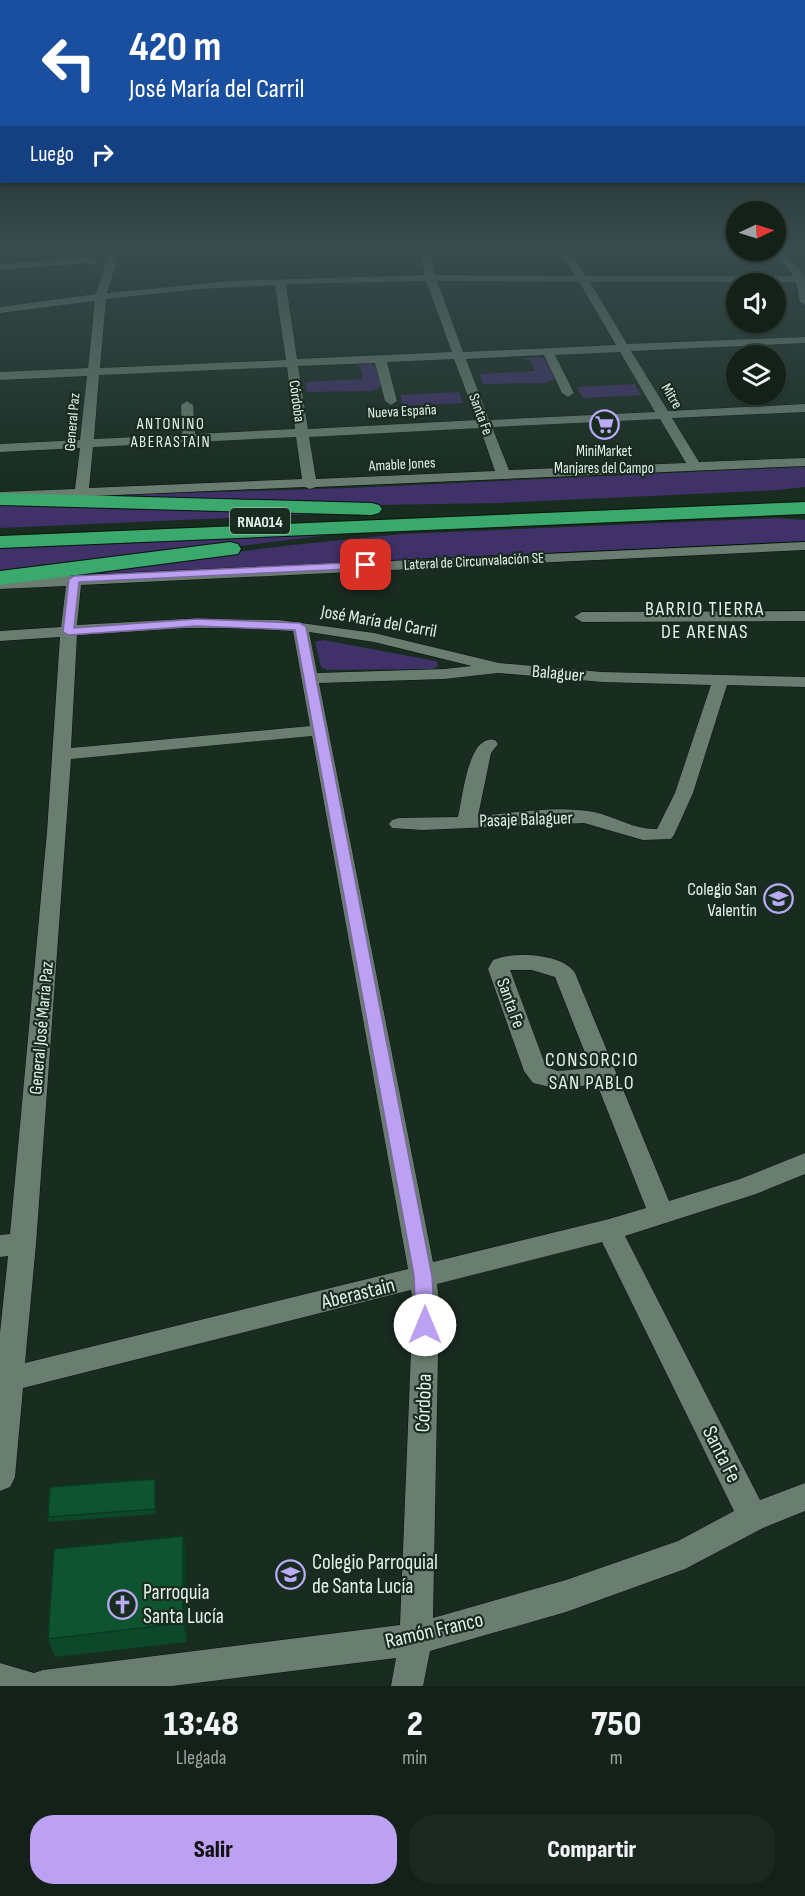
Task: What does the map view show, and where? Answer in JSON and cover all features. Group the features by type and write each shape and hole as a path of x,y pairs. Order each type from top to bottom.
{"highway":[{"path":"778,504 805,492"},
{"path":"0,498 521,510"},
{"name":"RNA014","path":"0,542 664,514 778,504 805,498"},
{"path":"778,504 805,514"},
{"name":"RNA014","path":"0,532 571,508 778,504 805,508"},
{"path":"0,578 320,538 496,521"}],"street":[{"name":"General Paz","path":"82,492 97,329"},
{"name":"Córdoba","path":"287,329 310,485"},
{"name":"Santa Fe","path":"449,329 504,476"},
{"name":"Mitre","path":"612,329 695,467"},
{"path":"0,376 805,340"},
{"path":"548,352 568,393"},
{"path":"380,359 391,401"},
{"path":"188,405 189,438"},
{"name":"Nueva España","path":"0,448 805,408"},
{"name":"Amable Jones","path":"0,498 82,492 310,485 805,462"},
{"name":"Lateral de Circunvalación SE","path":"0,584 805,546"},
{"name":"General José María Paz","path":"0,1477 10,1379 12,1245 63,754 68,632 74,579"},
{"path":"582,617 805,616"},
{"name":"José María del Carril","path":"0,636 197,622 300,627 367,635 498,668"},
{"name":"Córdoba","path":"300,627 423,1276 426,1302 416,1638 407,1686"},
{"name":"Balaguer","path":"311,678 444,674 498,668 602,677 805,682"},
{"name":"Pasaje Balaguer","path":"399,824 431,826 542,817 587,817 652,837 664,835 684,793 721,679"},
{"path":"63,754 321,730"},
{"path":"467,822 482,752 489,744"},
{"name":"Santa Fe","path":"604,1075 558,1080 541,1077 536,1071 499,969 501,965 510,962 545,965 557,967 564,973 661,1213"},
{"name":"Aberastain","path":"10,1379 609,1230 747,1186 805,1163"},
{"name":"Santa Fe","path":"609,1230 753,1517"},
{"name":"Ramón Franco","path":"43,1686 416,1638 566,1596 685,1554 753,1517 805,1497"},
{"path":"0,1680 25,1686"}],"shaded area":[{"path":"540,357 546,360 555,378 546,383 483,384 479,374 535,371 531,361 523,358"},
{"path":"370,364 376,367 381,387 371,391 307,392 305,382 363,379 360,367 355,365"},
{"path":"635,384 641,395 583,398 577,387"},
{"path":"459,392 463,403 403,406 400,395"},
{"path":"805,468 805,487 499,503 377,505 90,496 347,488"},
{"path":"0,502 342,513 0,528"},
{"path":"777,518 805,520 805,541 38,577 292,545 402,534"},
{"path":"345,533 0,576 0,548"},
{"path":"323,640 436,661 438,665 434,669 327,670 321,667 315,642"}],"building":[{"path":"155,1479 155,1509 48,1517 50,1487"},
{"name":"Parroquia Santa Lucía","path":"183,1536 183,1623 48,1639 54,1549"}],"place":[{"name":"MiniMarket Manjares del Campo","path":"604,424"},
{"name":"Colegio San Valentín","path":"778,899"},
{"name":"Colegio Parroquial de Santa Lucía","path":"291,1574"},
{"name":"Parroquia Santa Lucía","path":"122,1604"}],"district":[{"name":"ANTONINO ABERASTAIN","path":"171,432"},
{"name":"BARRIO TIERRA DE ARENAS","path":"705,620"},
{"name":"CONSORCIO SAN PABLO","path":"592,1070"}],"route":[{"path":"366,565 74,579 68,632 197,622 300,627 423,1276 426,1302 425,1325"}]}
